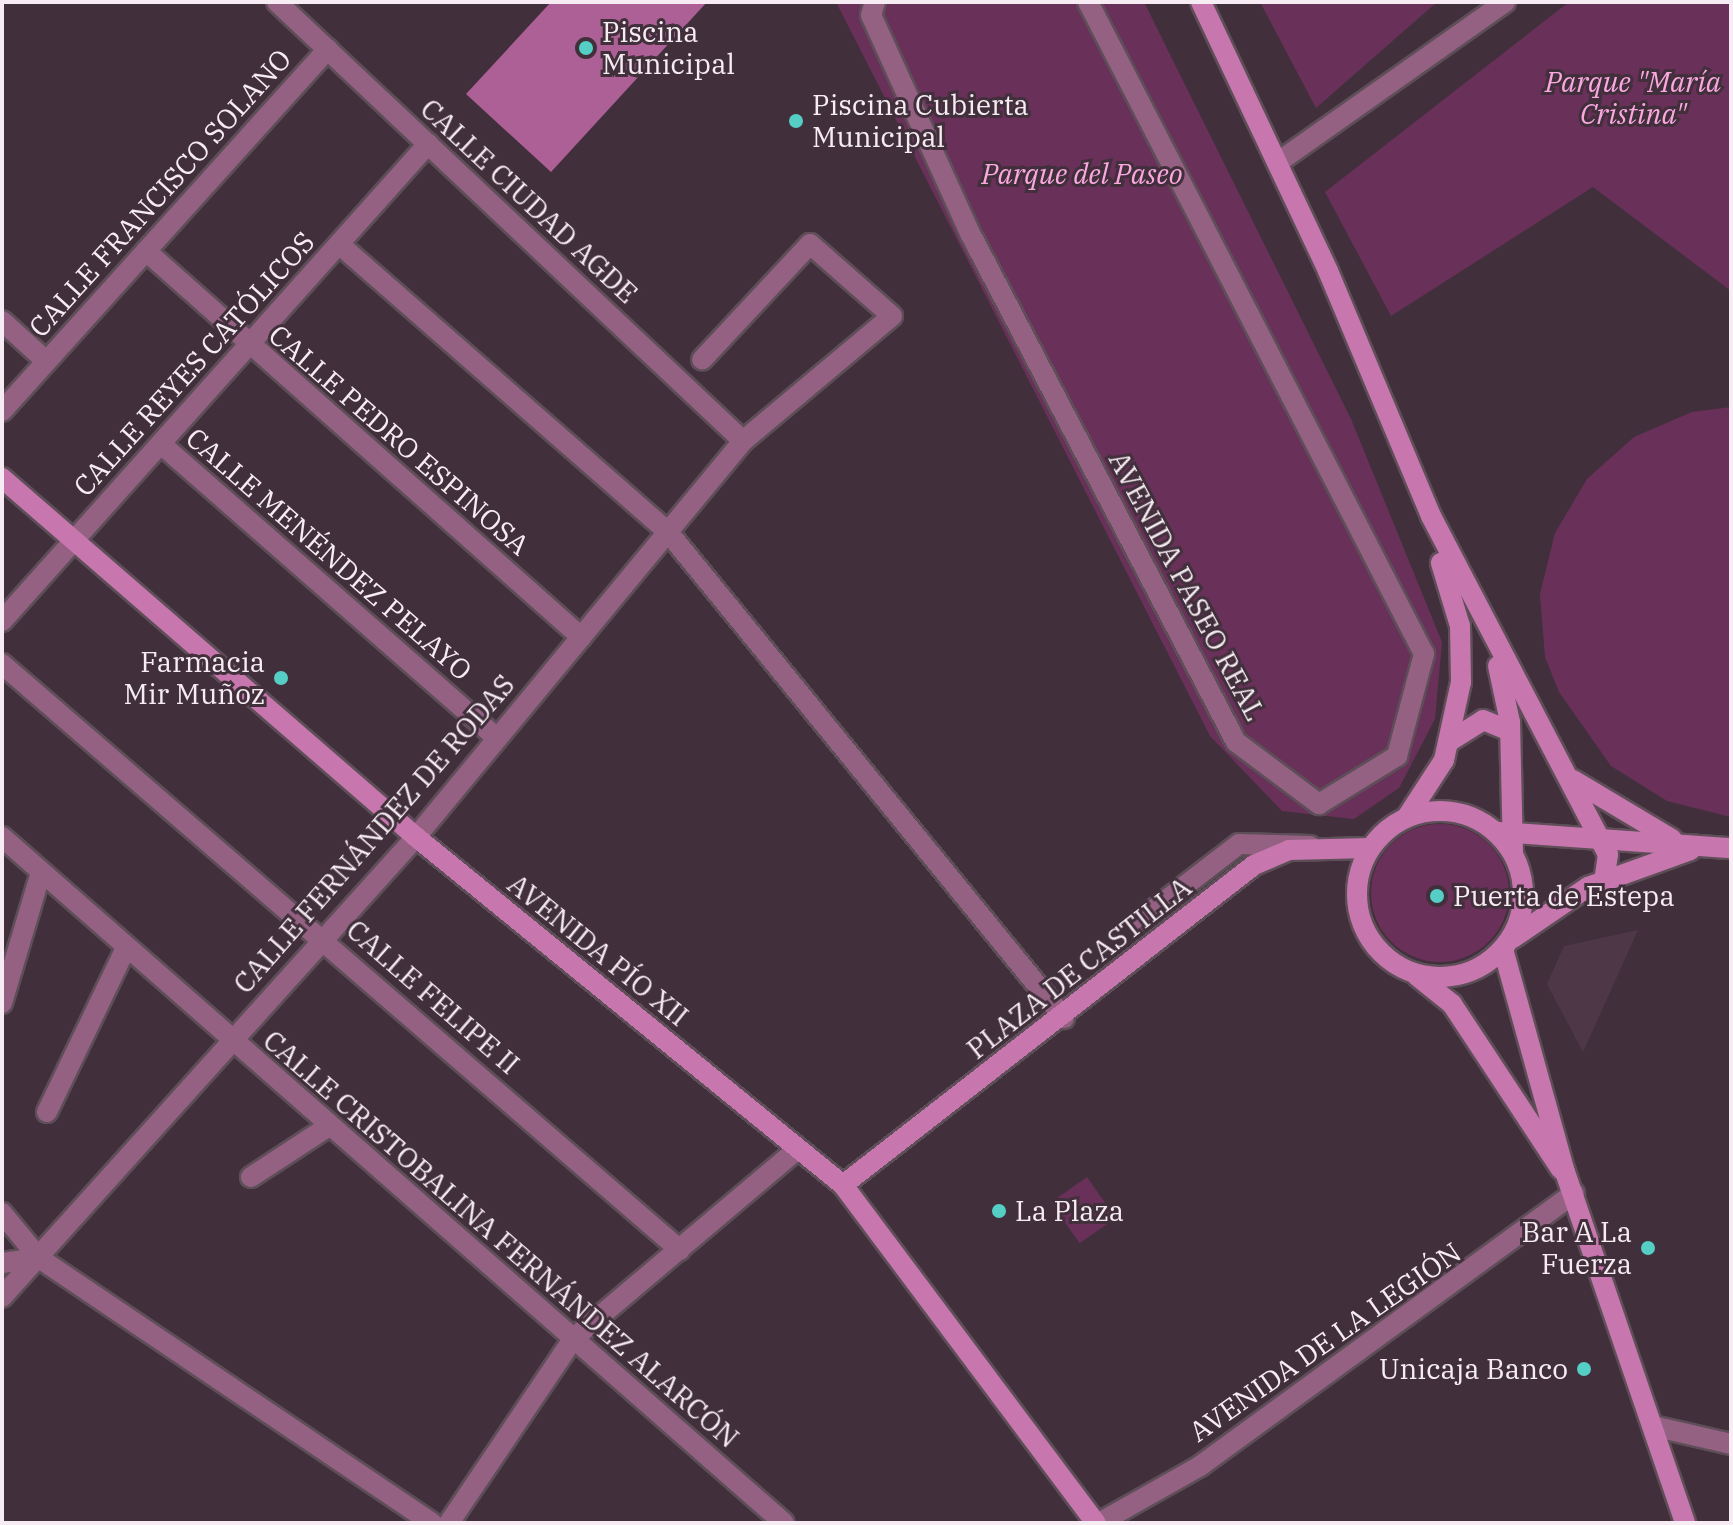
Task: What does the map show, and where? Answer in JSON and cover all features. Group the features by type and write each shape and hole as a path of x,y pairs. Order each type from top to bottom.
{"street":[{"name":"CALLE CIUDAD AGDE","path":"277,2 743,441"},
{"name":"AVENIDA PASEO REAL","path":"875,2 871,15 971,235 1236,742 1319,804 1397,756 1424,654 1088,2"},
{"path":"1201,2 1277,163 1431,516 1482,618 1573,780 1609,861 1604,881"},
{"path":"1277,163 1505,2"},
{"name":"CALLE FRANCISCO SOLANO","path":"2,411 328,49"},
{"name":"CALLE REYES CATÓLICOS","path":"2,621 428,144"},
{"path":"339,244 668,532 1064,1018"},
{"name":"CALLE FERNÁNDEZ DE RODAS","path":"2,1297 229,1040 416,837 743,441 892,316 810,244 702,360"},
{"name":"CALLE PEDRO ESPINOSA","path":"146,251 581,637"},
{"path":"2,321 46,361"},
{"name":"CALLE MENÉNDEZ PELAYO","path":"161,444 497,738"},
{"name":"AVENIDA PÍO XII","path":"2,478 416,837 843,1185 1098,1523"},
{"path":"1431,516 1462,634 1449,742 1407,817 1369,848 1356,895 1360,919 1379,950 1452,1004 1541,1147 1565,1172"},
{"path":"1482,618 1510,731 1507,839 1524,899 1507,945 1565,1172 1657,1427 1685,1523"},
{"name":"CALLE FELIPE II","path":"2,664 323,938 680,1250"},
{"path":"1449,742 1483,720 1510,731"},
{"path":"1573,780 1644,827 1703,846"},
{"path":"1407,817 1450,810 1507,839 1600,839 1731,848"},
{"name":"CALLE CRISTOBALINA FERNÁNDEZ ALARCÓN","path":"2,837 229,1040 784,1523"},
{"path":"1139,921 1239,844 1317,847"},
{"path":"1408,971 1465,974 1604,881 1703,846"},
{"name":"PLAZA DE CASTILLA","path":"843,1185 1064,1018 1254,865 1317,847 1369,848"},
{"path":"2,1003 41,872"},
{"path":"47,1112 126,948"},
{"path":"251,1177 329,1126"},
{"path":"449,1523 574,1338 798,1149"},
{"name":"AVENIDA DE LA LEGIÓN","path":"1098,1523 1200,1466 1574,1193"},
{"path":"2,1213 39,1258 432,1523"},
{"path":"2,1263 39,1258"},
{"path":"1657,1427 1731,1444"}],"shaded area":[{"name":"Piscina Municipal","path":"551,2 707,2 551,172 466,94"},
{"path":"1638,930 1583,1052 1547,984 1564,946"}],"green space":[{"name":"Parque del Paseo","path":"836,2 1144,2 1351,419 1442,642 1435,719 1399,788 1354,819 1282,811 1210,736"},
{"path":"1260,2 1437,2 1316,108"},
{"name":"Parque \"María Cristina\"","path":"1569,2 1731,2 1731,291 1593,187 1391,316 1325,192"},
{"path":"1731,407 1731,817 1667,801 1611,766 1559,692 1545,657 1540,594 1555,533 1587,479 1634,437 1692,412"},
{"path":"1440,824 1466,829 1489,844 1504,867 1509,893 1504,919 1489,942 1466,957 1440,962 1414,957 1391,942 1376,919 1371,893 1376,867 1391,844 1414,829"},
{"path":"1087,1177 1116,1218 1080,1243 1051,1202"}],"place":[{"name":"Piscina Municipal","path":"586,48"},
{"name":"Piscina Cubierta Municipal","path":"796,121"},
{"name":"Farmacia Mir Muñoz","path":"281,678"},
{"name":"Puerta de Estepa","path":"1437,896"},
{"name":"La Plaza","path":"999,1211"},
{"name":"Bar A La Fuerza","path":"1648,1248"},
{"name":"Unicaja Banco","path":"1584,1369"}]}
